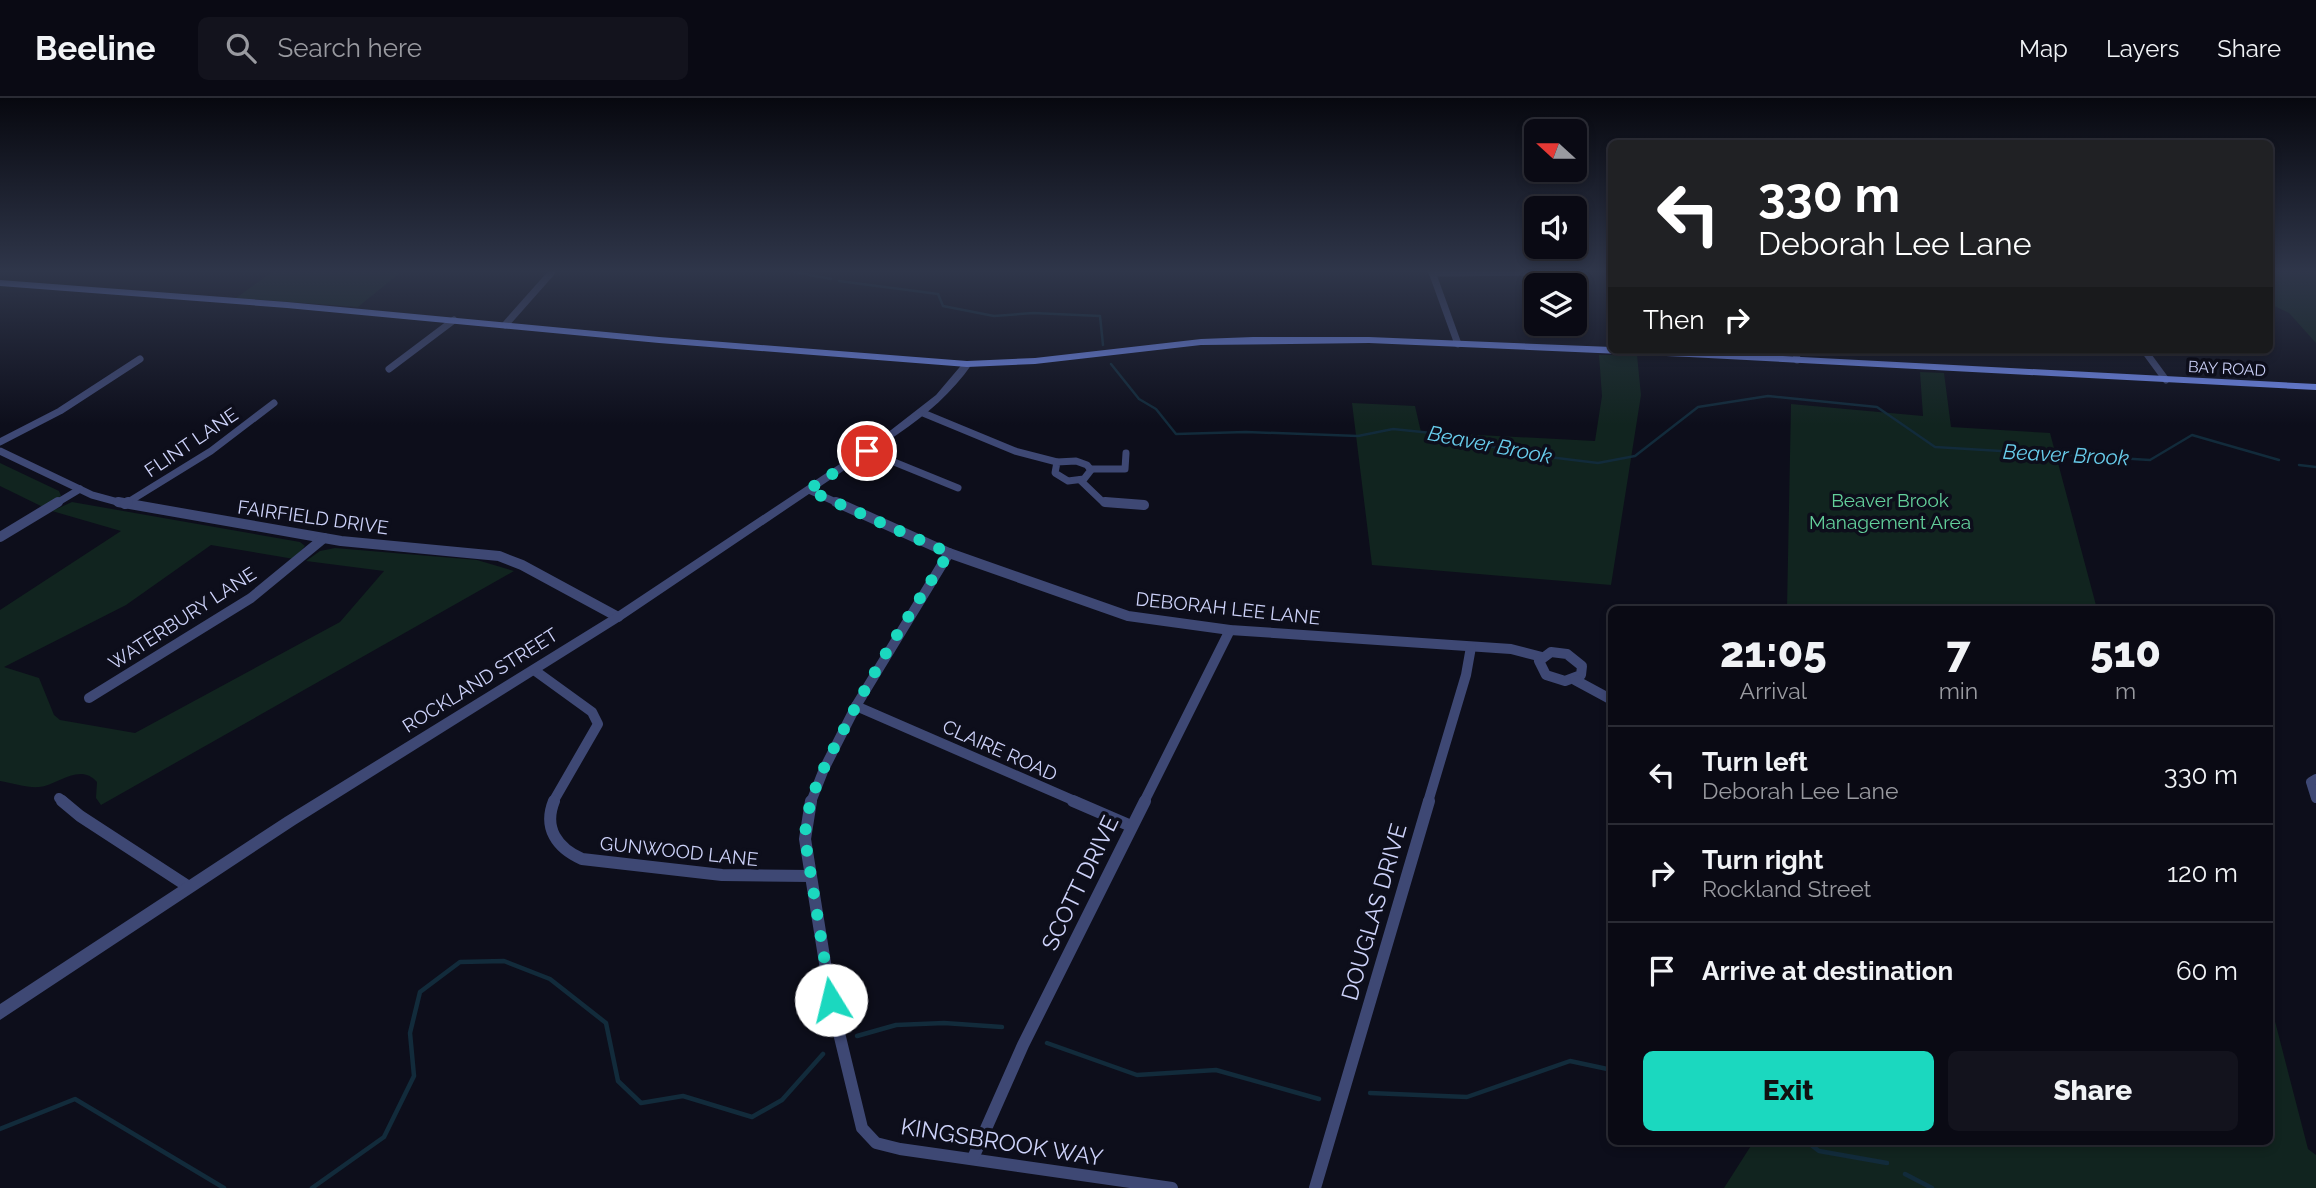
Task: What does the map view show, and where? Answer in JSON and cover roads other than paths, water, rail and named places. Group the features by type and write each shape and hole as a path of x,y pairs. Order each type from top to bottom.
{"main road":[{"name":"BAY ROAD","path":"478,323 967,364 1253,340 1608,349"},
{"name":"BAY ROAD","path":"1765,354 2316,387"}],"street":[{"path":"389,369 450,323"},
{"path":"505,326 508,323"},
{"path":"1450,323 1458,344"},
{"path":"2147,354 2166,380"},
{"path":"0,442 60,411 140,359"},
{"name":"ROCKLAND STREET","path":"0,1013 365,774 618,617 867,451 923,413 951,386 967,364"},
{"name":"FLINT LANE","path":"125,504 211,451 274,403"},
{"path":"923,413 1015,452 1057,462 1076,461 1090,469 1125,470 1126,453"},
{"name":"FAIRFIELD DRIVE","path":"0,451 80,489 125,504 324,538 499,556 522,565 618,617"},
{"path":"867,451 958,488"},
{"path":"1057,462 1054,470 1058,476 1068,481 1088,477 1090,469"},
{"path":"1080,480 1103,502 1144,505"},
{"path":"0,537 80,489"},
{"name":"DEBORAH LEE LANE","path":"808,490 949,553 1128,616 1230,629 1511,649 1542,657 1557,652 1573,657 1583,671 1575,680"},
{"name":"WATERBURY LANE","path":"89,698 251,598 324,538"},
{"name":"KINGSBROOK WAY","path":"949,553 894,638 856,706 819,778 806,818 805,839 831,1000 862,1128 876,1143 900,1149 1172,1188"},
{"name":"SCOTT DRIVE","path":"972,1158 1023,1045 1230,629"},
{"name":"DOUGLAS DRIVE","path":"1315,1188 1466,675 1471,647"},
{"path":"1542,657 1539,666 1546,675 1559,680 1575,680 1608,697"},
{"name":"GUNWOOD LANE","path":"534,670 592,712 598,724 561,785 549,818 552,835 562,848 579,858 682,871 764,878 811,876"},
{"name":"CLAIRE ROAD","path":"856,706 1131,826"},
{"path":"2316,779 2311,782 2316,798"},
{"path":"59,798 80,816 189,887"}],"waterway":[{"name":"Beaver Brook","path":"1101,323 1103,345"},
{"name":"Beaver Brook","path":"1111,364 1139,399 1156,409 1176,434 1246,432 1358,436 1393,429 1451,435 1515,453 1598,463 1635,456 1698,407 1768,396 1877,407 1935,447 2150,460 2192,435 2279,460"},
{"name":"Beaver Brook","path":"2299,465 2316,467"},
{"path":"312,1188 384,1137 414,1076 410,1033 420,992 460,962 504,961 550,979 606,1023 618,1081 641,1103 683,1096 752,1117 782,1100 823,1054"},
{"path":"857,1036 896,1025 944,1023 1002,1027"},
{"path":"1047,1043 1137,1075 1216,1070 1319,1099"},
{"path":"1370,1093 1467,1097 1570,1061 1608,1069"},
{"path":"0,1129 75,1099 224,1188"},
{"path":"1811,1145 1819,1151 1887,1163"},
{"path":"1905,1174 1932,1188"}],"park label":[{"name":"Beaver Brook Management Area","path":"1890,511"}]}
